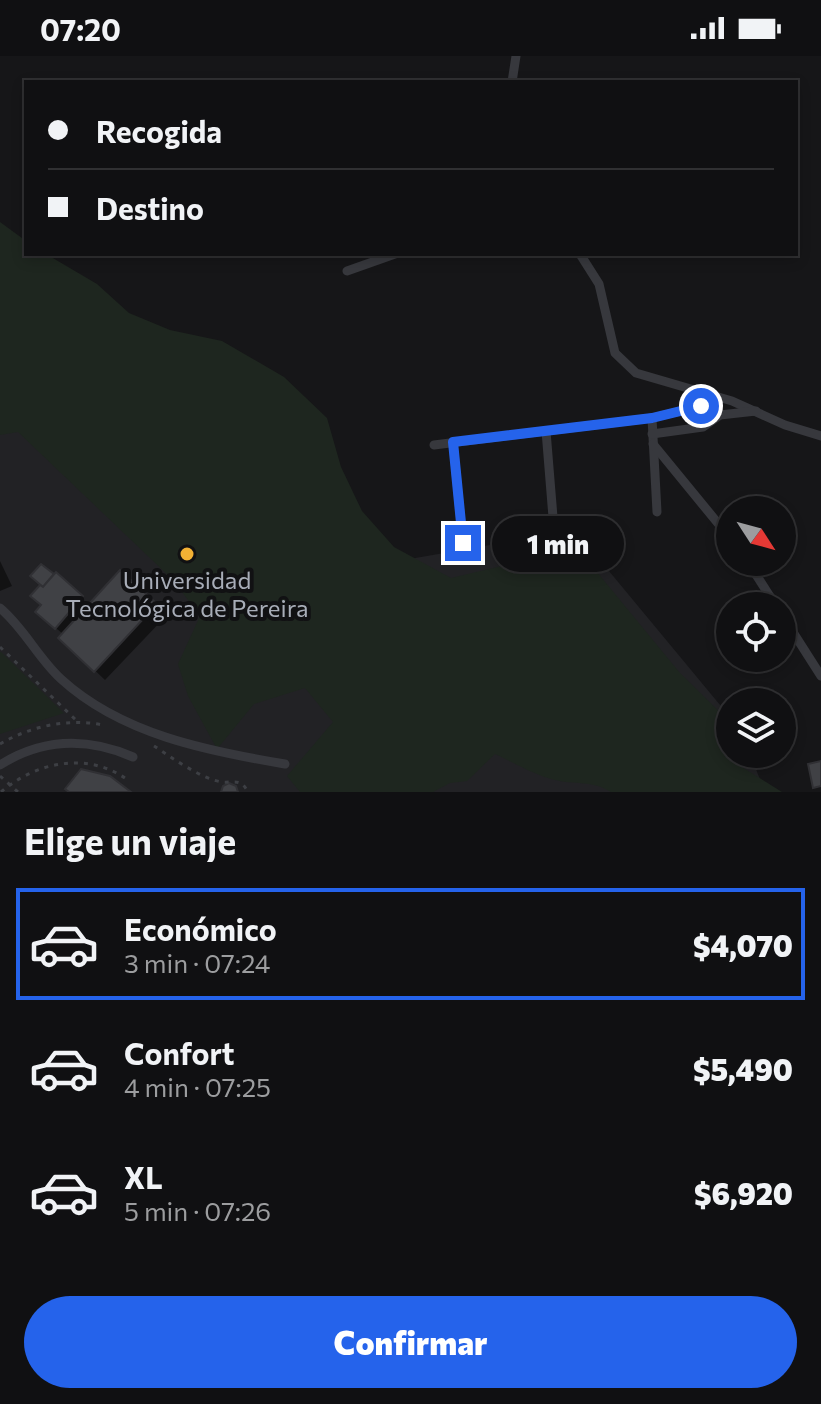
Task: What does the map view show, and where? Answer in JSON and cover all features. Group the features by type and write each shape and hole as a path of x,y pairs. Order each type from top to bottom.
{"lane":[{"path":"512,80 516,56"},
{"path":"347,271 389,256"},
{"path":"581,256 599,284 615,353 636,373 758,411 785,425 821,436"},
{"path":"434,445 652,418 701,406 720,415"},
{"path":"653,439 703,427 720,415 758,411"},
{"path":"652,418 657,512"},
{"path":"546,431 553,517"},
{"path":"653,439 716,520"},
{"path":"453,442 463,543"},
{"path":"0,608 61,678 96,705 183,744 285,764"},
{"path":"796,637 821,676"},
{"path":"0,765 37,747 74,742 94,744 133,757"}],"path":[{"path":"0,647 78,722"},
{"path":"155,747 205,775 223,782 234,780 241,783 248,792"},
{"path":"1,792 35,771 75,762 105,767 129,781"},
{"path":"0,776 18,792"}],"shaded area":[{"name":"Universidad Tecnológica de Pereira","path":"0,222 24,240 24,256 49,256 97,284 129,313 170,330 222,341 284,377 327,418 341,467 362,511 394,547 451,578 506,565 546,561 592,566 680,673 716,708 716,768 744,768 782,792 611,792 597,786 547,778 495,754 467,781 450,783 433,792 300,792 287,776 333,722 305,688 254,704 217,749 188,696 178,664 200,616 173,580 18,432 0,435"},
{"name":"Universidad Tecnológica de Pereira","path":"0,349 313,518 404,560 575,530 716,700 716,768 756,768 765,792 0,792"},
{"path":"1,652 64,713 0,734"}],"building":[{"path":"41,564 54,574 43,587 30,576"},
{"path":"120,570 157,604 94,672 58,638"},
{"path":"56,572 83,596 55,629 35,612 41,605 30,596"},
{"path":"821,761 821,786 813,788 808,764"},
{"path":"81,769 110,776 131,792 69,792 65,789"},
{"path":"229,783 236,786 238,792 221,792 223,786"}],"place":[{"name":"Universidad Tecnológica de Pereira","path":"187,554"}],"route":[{"path":"463,543 453,442 652,418 701,406"}]}
